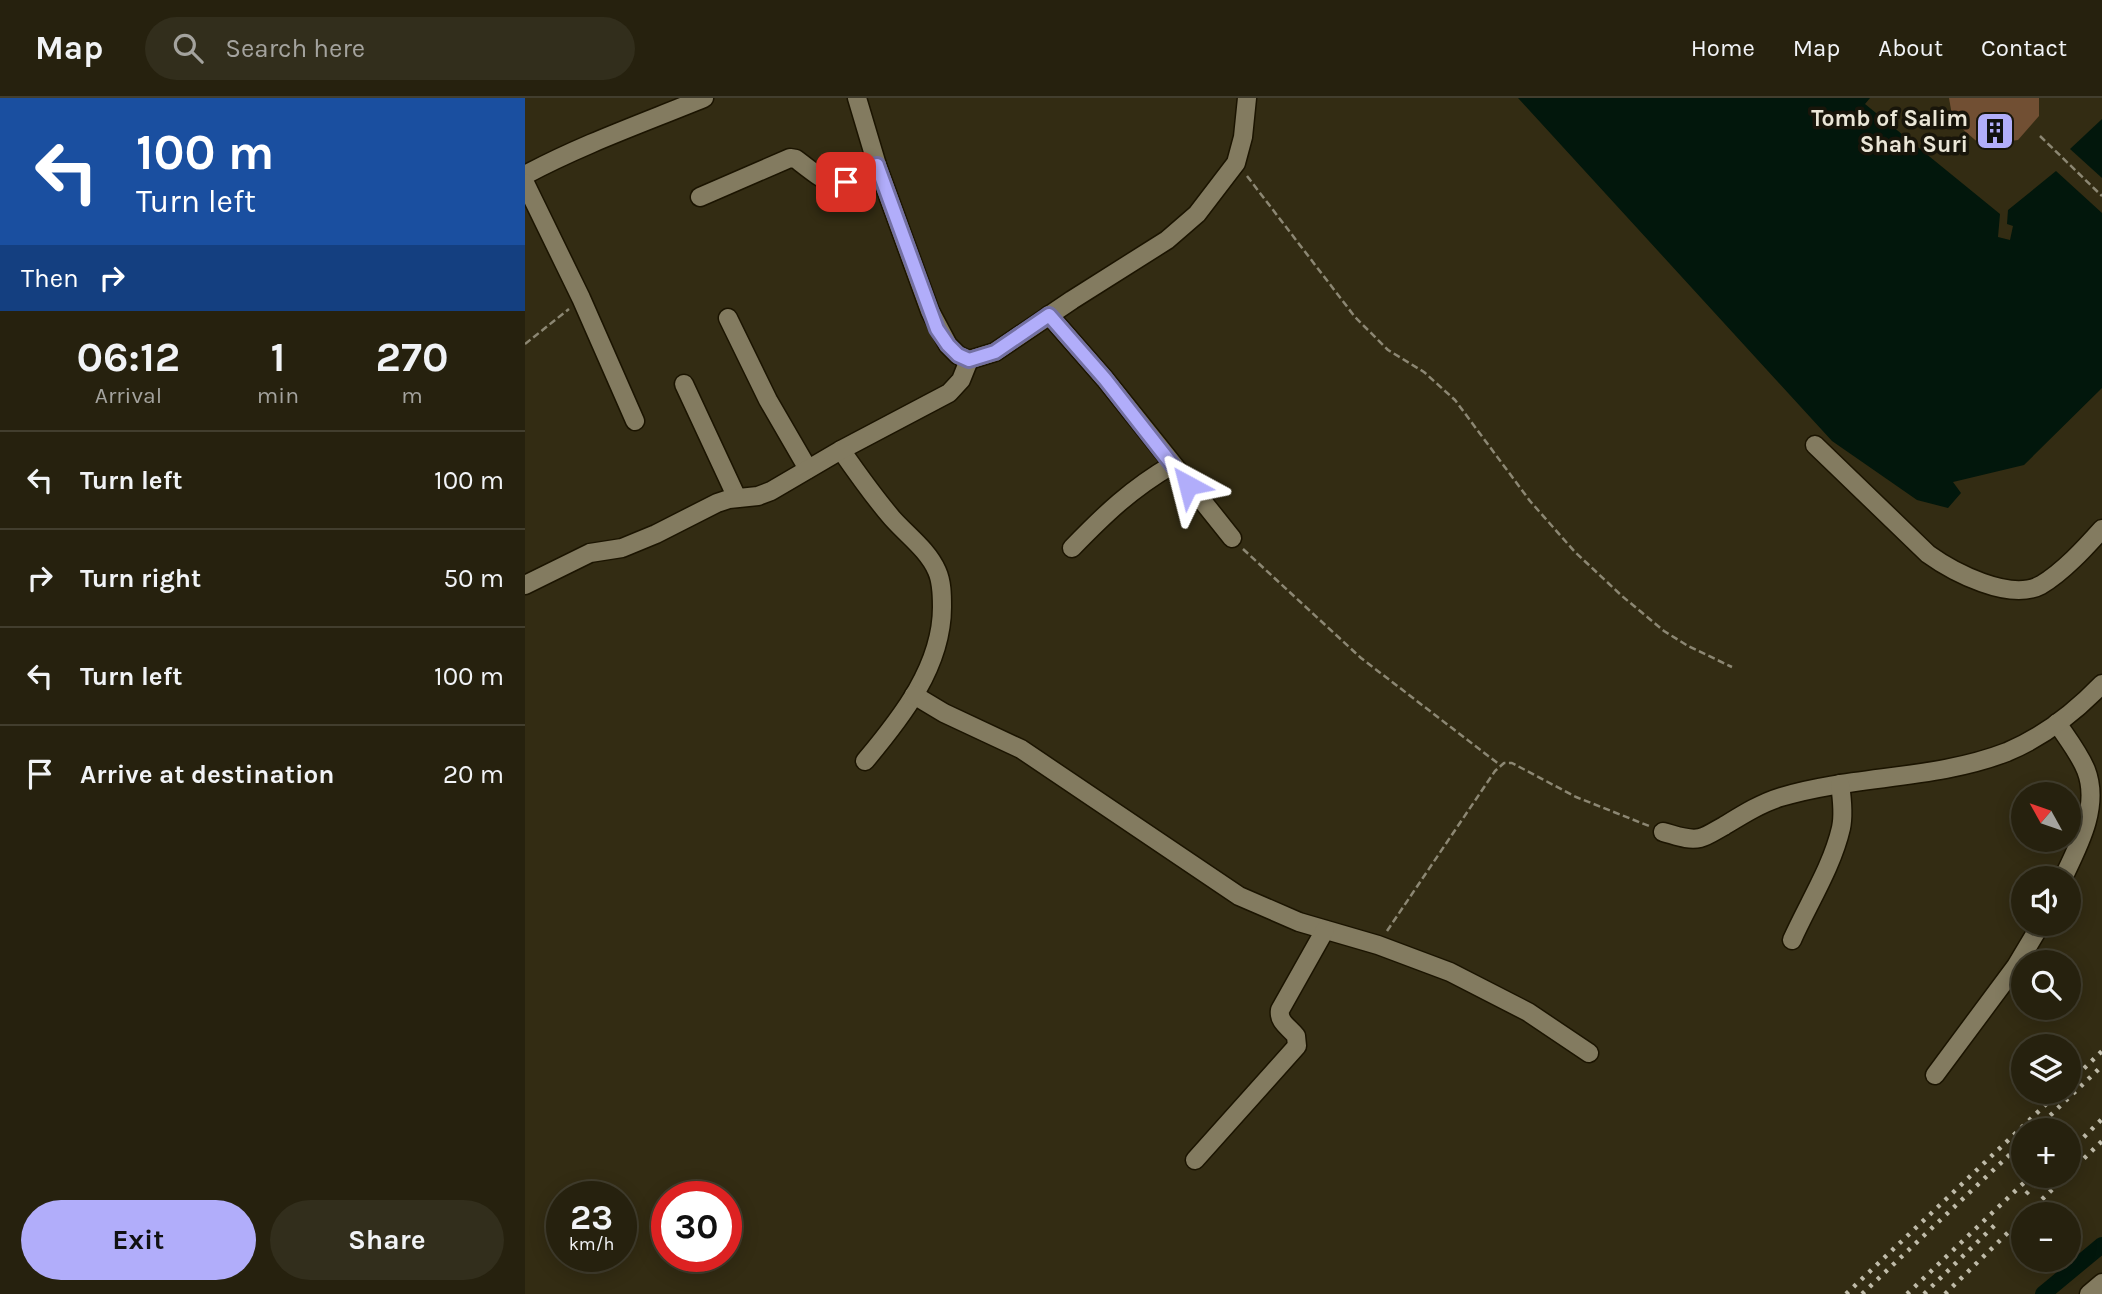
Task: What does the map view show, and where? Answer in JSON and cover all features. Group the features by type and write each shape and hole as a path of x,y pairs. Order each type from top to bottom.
{"street":[{"path":"525,175 561,155 704,98"},
{"path":"857,98 877,165 937,329 958,355 969,360 995,352 1167,240 1197,214 1236,163 1243,137 1247,98"},
{"path":"700,197 790,158 796,159 828,183 837,184 877,165"},
{"path":"525,183 581,298 635,421"},
{"path":"1049,315 1105,379 1232,538"},
{"path":"728,318 768,400 808,469"},
{"path":"525,585 590,553 622,548 656,534 717,503 737,498 747,499 771,491 841,450 949,393 961,380 969,360"},
{"path":"684,384 737,498"},
{"path":"1815,445 1928,554 1948,568 1977,581 2024,590 2040,585 2102,529"},
{"path":"841,450 870,492 925,553 942,584 939,641 914,695 894,727 865,761"},
{"path":"1072,548 1116,503 1147,479 1172,465"},
{"path":"1664,832 1685,838 1701,838 1773,799 1840,784 1933,771 2004,753 2029,742 2057,723 2102,684"},
{"path":"914,695 1021,749 1239,896 1271,911 1378,945 1450,972 1494,993 1557,1030 1589,1053"},
{"path":"2057,723 2085,767 2091,785 2091,806 2085,828 2068,866"},
{"path":"1792,940 1829,860 1841,827 1843,810 1840,784"},
{"path":"1195,1160 1297,1046 1296,1035 1279,1017 1280,1010 1325,930"},
{"path":"1935,1075 2016,966 2034,936"},
{"path":"2089,1294 2102,1283"}],"path":[{"path":"2040,136 2102,196"},
{"path":"1236,163 1355,317 1381,344 1424,372 1455,400 1530,500 1575,552 1664,631 1732,667"},
{"path":"525,344 581,298"},
{"path":"1232,538 1361,658 1500,765"},
{"path":"1378,945 1500,765 1513,763 1588,802 1664,832"}],"shaded area":[{"path":"1518,98 1870,98 1865,104 2000,214 1998,237 2010,240 2013,226 2007,224 2008,210 2056,171 2102,213 2102,388 2024,465 1953,482 1961,493 1948,508 1917,500 1832,441"},
{"path":"2102,119 2102,178 2070,149"}],"building":[{"name":"Tomb of Salim Shah Suri","path":"1949,98 2039,98 2039,116 2018,140 1981,145 1953,121"}],"waterway":[{"path":"2043,1294 2102,1245"}],"railway":[{"path":"2081,1071 2102,1051"},
{"path":"2048,1118 2102,1066"},
{"path":"1846,1294 2046,1104"},
{"path":"2081,1140 2102,1119"},
{"path":"2081,1161 2102,1141"},
{"path":"1862,1294 2011,1153"},
{"path":"1907,1294 2018,1188"},
{"path":"2026,1194 2032,1188"},
{"path":"2039,1202 2054,1188"},
{"path":"1924,1294 1997,1223"},
{"path":"1945,1294 2011,1230"}],"place":[{"name":"Tomb of Salim Shah Suri","path":"1995,131"}],"route":[{"path":"846,182 877,165 937,329 958,355 969,360 995,352 1049,315 1105,379 1188,485"}]}
